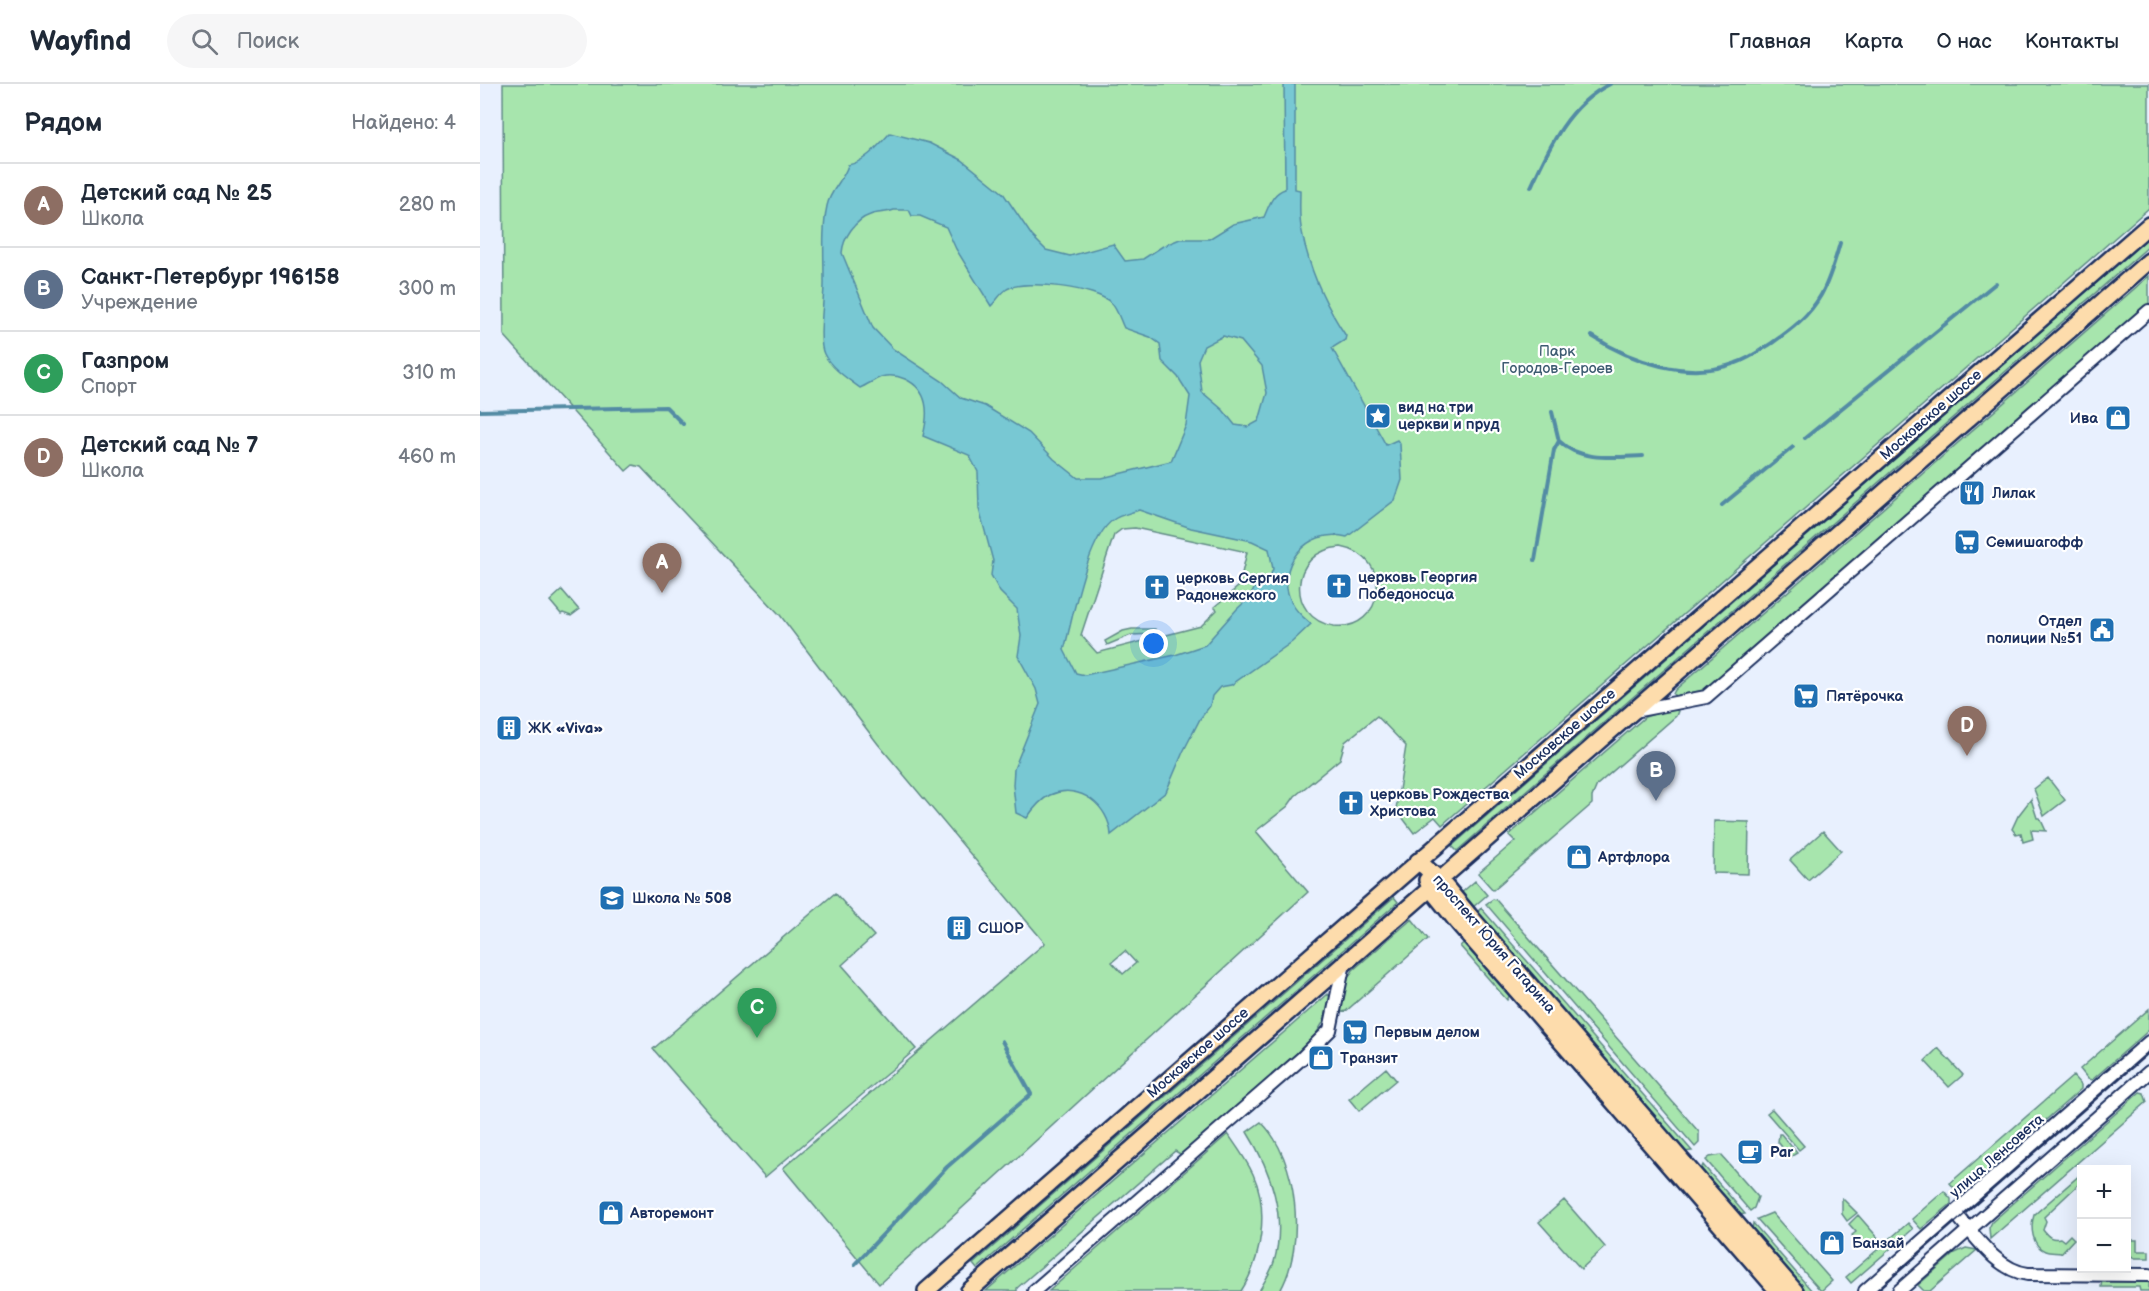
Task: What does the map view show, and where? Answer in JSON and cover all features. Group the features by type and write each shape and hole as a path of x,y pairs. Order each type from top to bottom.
{"main road":[{"name":"Московское шоссе","path":"926,1291 2149,225"},
{"name":"Московское шоссе","path":"969,1291 2149,261"},
{"name":"проспект Юрия Гагарина","path":"1418,861 1459,924 1778,1291"},
{"name":"проспект Юрия Гагарина","path":"1435,884 1468,915 1795,1291"}],"street":[{"path":"1633,711 1706,697 2149,311"},
{"path":"1034,1291 1302,1058 1330,1030 1344,963"},
{"name":"улица Ленсовета","path":"1865,1291 2149,1042"},
{"path":"1899,1291 2149,1072"},
{"path":"1955,1213 1998,1261 2013,1271 2149,1275"}],"green space":[{"name":"Парк Городов-Героев","path":"503,84 2149,84 2149,208 1442,825 1435,817 1414,833 1396,809 1406,746 1377,716 1345,742 1340,759 1295,796 1288,806 1256,831 1308,892 879,1284 783,1168 1045,943 878,744 780,615 641,467 633,465 626,471 504,335","holes":["1135,528 1247,552 1239,586 1214,607 1217,610 1201,626 1097,653 1081,635 1114,535 1122,529","1341,547 1359,554 1370,564 1376,578 1377,593 1373,606 1364,618 1351,625 1334,626 1318,621 1307,611 1301,599 1300,585 1303,571 1311,560 1324,551","1125,951 1136,963 1123,974 1112,962"]},
{"path":"2149,237 2149,246 1457,851 1452,846"},
{"path":"2149,276 2149,304 1708,689 1675,696 1673,694 1675,690"},
{"path":"562,590 579,610 571,616 561,614 550,601"},
{"path":"1155,629 1156,634 1131,635 1107,645 1105,641 1123,631"},
{"path":"1673,708 1678,711 1676,716 1597,785 1592,804 1493,890 1478,873 1515,841 1509,835 1645,717"},
{"path":"2048,778 2065,800 2044,816 2034,789"},
{"path":"2031,799 2037,818 2040,818 2046,831 2031,830 2033,839 2023,842 2021,833 2016,834 2012,829 2018,816"},
{"path":"1714,821 1749,822 1748,874 1713,873"},
{"path":"1823,831 1841,851 1808,880 1790,860"},
{"path":"1475,881 1487,895 1472,908 1460,894"},
{"path":"835,893 874,936 842,965 916,1049 765,1177 653,1049"},
{"path":"1394,897 1398,902 977,1269 973,1264"},
{"path":"1493,899 1699,1132 1699,1143 1695,1147 1486,904"},
{"path":"1481,908 1692,1151 1684,1152 1476,913"},
{"path":"1412,919 1428,939 1346,1011 1339,1013 1348,978 1353,970"},
{"path":"1466,941 1511,993 1507,1000 1460,946"},
{"path":"1328,994 1331,998 1324,1021 1313,1039 1182,1155 1175,1151 1017,1288 1017,1291 986,1291"},
{"path":"2149,1009 2149,1030 2092,1080 2088,1079 2080,1069"},
{"path":"1938,1048 1963,1075 1949,1087 1925,1061"},
{"path":"1386,1068 1396,1080 1359,1111 1349,1099"},
{"path":"2073,1076 2081,1085 2081,1089 1962,1194 1958,1193 1950,1183"},
{"path":"2140,1092 2144,1093 2147,1102 1990,1239 1989,1228 1992,1222"},
{"path":"1772,1109 1804,1146 1799,1150 1767,1113"},
{"path":"1261,1122 1274,1138 1284,1158 1291,1180 1294,1204 1293,1251 1280,1291 1259,1291 1274,1262 1279,1228 1270,1178 1247,1132"},
{"path":"1228,1134 1253,1174 1261,1203 1261,1234 1258,1249 1254,1264 1241,1291 1049,1291"},
{"path":"1779,1134 1797,1153 1790,1157 1778,1142"},
{"path":"1721,1155 1758,1197 1754,1208 1750,1211 1706,1160"},
{"path":"1703,1165 1745,1214 1738,1215 1700,1172"},
{"path":"2077,1177 2077,1186 2044,1217 2046,1221 2043,1230 2048,1236 2064,1241 2070,1235 2074,1239 2061,1253 2045,1251 2037,1245 2033,1236 2034,1215"},
{"path":"1944,1191 1951,1199 1951,1204 1921,1229 1912,1219"},
{"path":"1842,1198 1857,1213 1847,1221 1842,1214"},
{"path":"1564,1200 1605,1247 1581,1269 1539,1222"},
{"path":"1772,1213 1832,1281 1821,1291 1757,1219"},
{"path":"1858,1215 1879,1239 1866,1250 1852,1235 1856,1232 1849,1224"},
{"path":"1753,1223 1812,1291 1804,1291 1752,1231"},
{"path":"1908,1223 1913,1229 1851,1283 1846,1277"},
{"path":"2131,1240 2137,1240 2137,1251 2149,1251 2149,1258 2131,1256"},
{"path":"1966,1248 1977,1250 1930,1291 1924,1291 1918,1285 1955,1253"},
{"path":"2102,1278 2149,1279 2149,1291 2140,1291 2139,1287 2101,1287"}],"water":[{"path":"1284,84 1295,84 1295,189 1300,190 1300,218 1304,242 1318,284 1346,336 1345,340 1332,348 1386,445 1397,440 1400,444 1402,480 1395,500 1347,537 1332,535 1319,538 1307,544 1297,553 1287,576 1287,590 1300,615 1311,624 1292,642 1231,685 1220,687 1212,696 1210,706 1200,719 1183,752 1166,792 1111,835 1109,824 1099,806 1082,794 1061,792 1050,795 1037,805 1027,818 1016,813 1014,769 1040,704 1036,689 1018,656 1021,636 1017,609 1000,592 991,575 993,561 979,509 978,472 969,455 923,436 926,419 925,403 919,389 913,384 902,378 887,376 860,388 835,369 824,354 821,339 824,233 829,200 848,165 866,157 890,133 929,143 962,160 1003,193 1032,236 1046,250 1070,256 1113,244 1125,261 1143,259 1163,246 1180,239 1209,239 1233,224 1264,217 1274,197 1285,189","holes":["909,210 912,216 920,216 946,227 956,249 991,306 1007,289 1016,286 1045,285 1077,289 1092,293 1111,303 1124,328 1150,337 1160,344 1162,361 1178,377 1190,396 1186,425 1171,461 1102,478 1078,478 1054,459 1029,433 985,406 961,398 942,381 893,349 873,328 842,253 847,236 859,221 873,214","1223,336 1241,341 1262,366 1267,393 1259,421 1248,427 1235,425 1223,410 1202,392 1198,360 1204,346","1139,510 1191,528 1252,541 1269,549 1273,569 1269,579 1256,585 1250,597 1205,645 1175,655 1085,675 1076,673 1064,650 1082,580 1088,561 1104,529 1122,515"]}],"waterway":[{"path":"1531,187 1562,128 1583,103 1610,84"},
{"path":"1592,336 1625,354 1661,366 1699,370 1718,368 1741,361 1779,338 1800,322 1811,309 1827,283 1840,243"},
{"path":"1805,438 1996,283"},
{"path":"480,411 666,407 683,424"},
{"path":"1552,412 1559,441 1567,448 1598,457 1643,456"},
{"path":"1535,560 1554,450 1559,441"},
{"path":"1722,505 1793,447"},
{"path":"855,1264 947,1167 1031,1094 1002,1041"}],"tram line":[{"path":"1877,1291 2149,1053"}],"place":[{"name":"вид на три церкви и пруд","path":"1378,416"},
{"name":"Ива","path":"2118,418"},
{"name":"Лилак","path":"1972,493"},
{"name":"Семишагофф","path":"1967,542"},
{"name":"церковь Георгия Победоносца","path":"1339,586"},
{"name":"церковь Сергия Радонежского","path":"1157,587"},
{"name":"Детский сад № 25","path":"662,593"},
{"name":"Отдел полиции №51","path":"2102,630"},
{"name":"Пятёрочка","path":"1806,696"},
{"name":"ЖК «Viva»","path":"509,728"},
{"name":"Детский сад № 7","path":"1967,756"},
{"name":"Санкт-Петербург 196158","path":"1656,801"},
{"name":"церковь Рождества Христова","path":"1351,803"},
{"name":"Артфлора","path":"1579,857"},
{"name":"Школа № 508","path":"612,898"},
{"name":"СШОР","path":"959,928"},
{"name":"Первым делом","path":"1355,1032"},
{"name":"Газпром","path":"757,1038"},
{"name":"Транзит","path":"1321,1058"},
{"name":"Par","path":"1750,1152"},
{"name":"Авторемонт","path":"611,1213"},
{"name":"Банзай","path":"1832,1243"}]}
